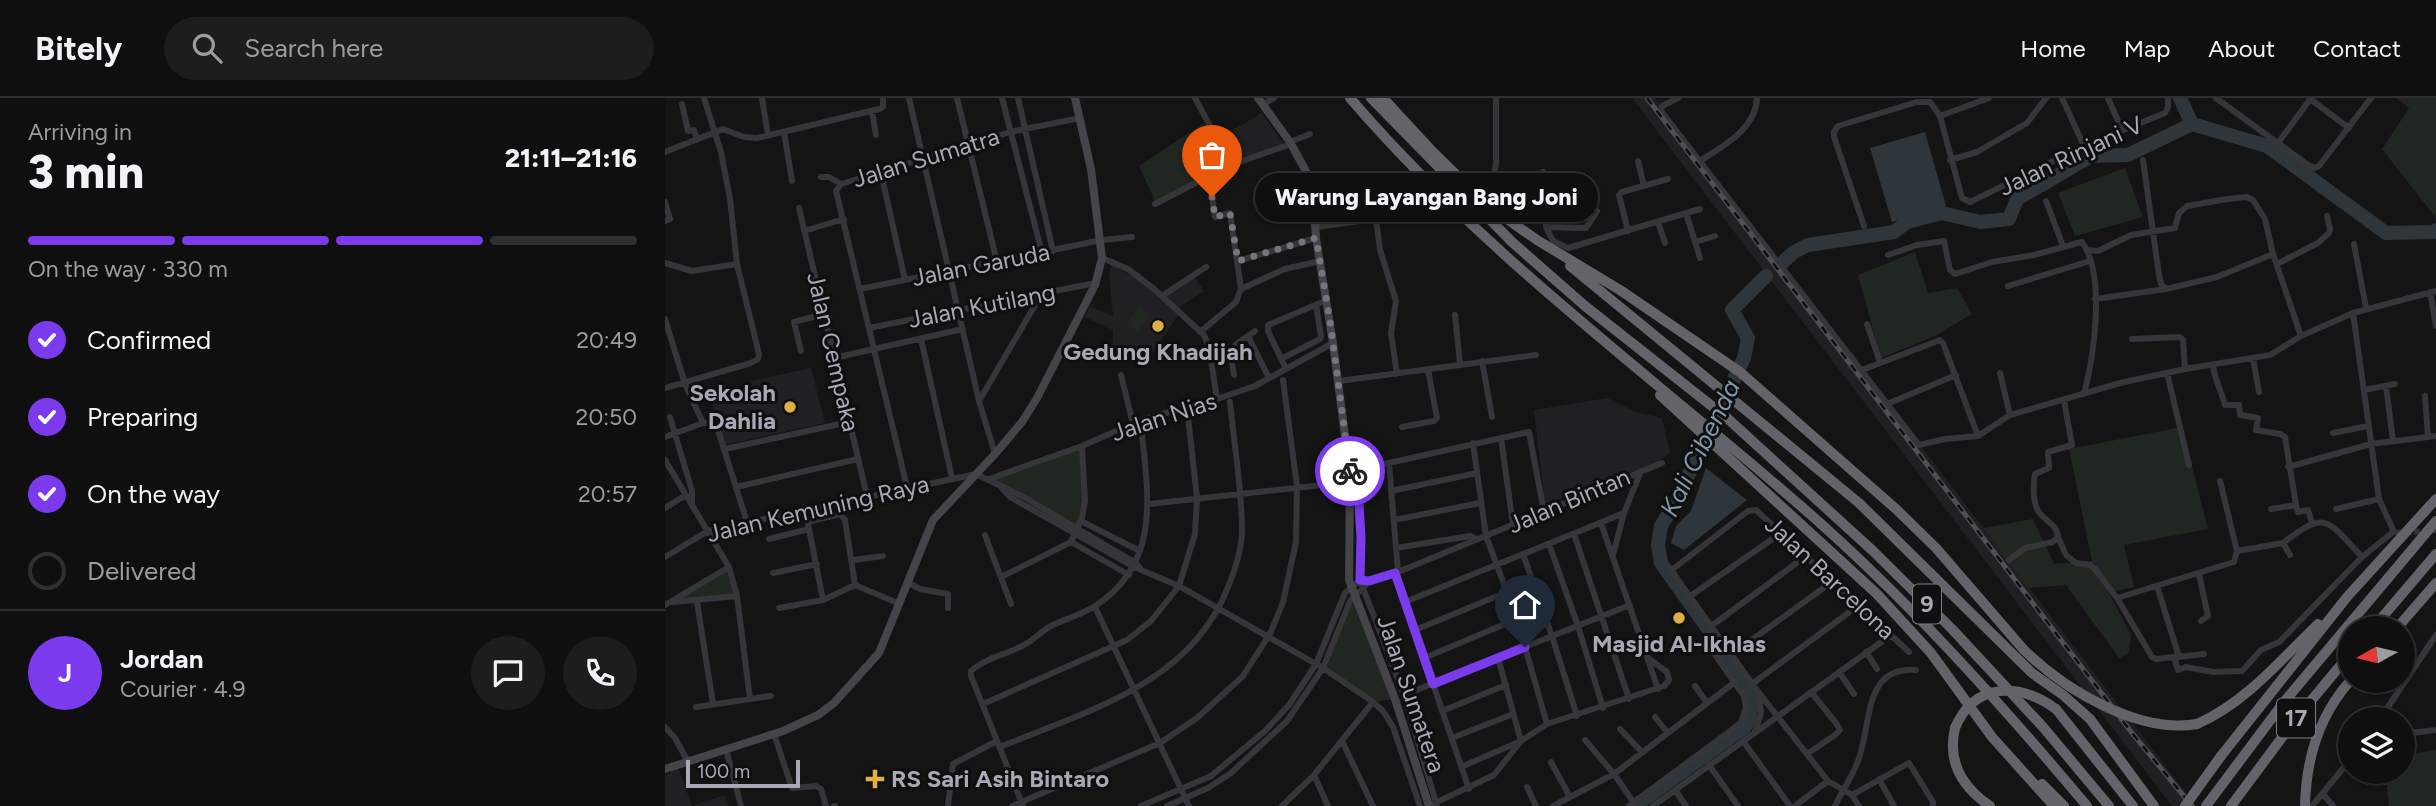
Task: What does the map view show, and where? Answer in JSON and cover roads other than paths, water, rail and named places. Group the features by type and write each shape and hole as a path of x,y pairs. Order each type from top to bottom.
{"highway":[{"name":"9","path":"1350,98 1472,227 1684,412 1719,437 1861,561 1940,640 2087,806"},
{"name":"9","path":"1371,98 1512,242 1585,306 1727,418 1844,524 1952,629 2043,727 2109,806"},
{"path":"1383,98 1487,205 1537,240 1687,360 1859,503 2032,673 2090,719 2154,806"},
{"path":"1537,240 1621,290 1740,372 1926,538 2024,650 2059,680 2110,708 2146,721 2182,727 2219,715 2237,702 2347,597"},
{"path":"1684,412 1726,456 1877,594 1931,653 1992,737 2054,806"},
{"path":"2185,806 2221,756 2347,597 2436,499"},
{"name":"17","path":"2206,806 2232,768 2291,694 2436,521"},
{"path":"2382,616 2436,554"},
{"path":"2407,616 2436,583"},
{"name":"17","path":"2231,806 2294,720 2338,668"},
{"path":"1990,806 1966,786 1956,770 1952,755 1955,728 1961,715 1971,704 1994,692 2010,690 2041,698 2056,709 2133,806"},
{"path":"2305,806 2306,774 2311,752 2323,720 2342,693"},
{"path":"2011,757 2064,806"}],"main road":[{"path":"665,769 774,734 818,715 851,686 879,653 933,520 995,454 1022,422 1037,398 1095,285 1102,258 1102,240 1091,169 1075,98"},
{"name":"Jalan Sumatera","path":"1260,101 1290,143 1308,175 1313,194 1316,238 1353,471 1350,482 1349,573 1433,805"}],"street":[{"path":"665,388 751,363 758,359 759,354 737,264 722,152 704,98"},
{"path":"762,98 768,135"},
{"path":"665,152 723,129 751,138 872,111 884,107 883,98"},
{"path":"909,98 979,401 995,454"},
{"path":"957,98 997,262"},
{"name":"Jalan Sumatra","path":"1002,98 1010,132"},
{"name":"Jalan Sumatra","path":"1018,98 1026,128"},
{"path":"1195,98 1231,165"},
{"path":"1260,101 1274,98"},
{"path":"1496,98 1496,164 1492,184 1495,188 1503,189 1543,186"},
{"path":"1678,98 1669,99 1661,111 1919,445 1977,436 2010,415 2084,394 2185,369 2213,366 2276,352 2301,336 2353,313 2433,292 2436,326"},
{"path":"1700,161 1748,125 1757,98"},
{"path":"1940,116 1989,98"},
{"path":"1864,226 1835,137 1835,127 1917,100 1930,102 1940,116 1950,160 1977,152 2027,123 2046,98"},
{"path":"2062,98 2084,146"},
{"path":"2108,98 2122,130"},
{"name":"Jalan Rinjani V","path":"1950,160 1962,198 1970,202 2084,146 2165,113 2168,98"},
{"path":"2216,98 2308,166 2314,167 2319,166 2371,98"},
{"path":"2278,143 2310,98 2349,128"},
{"path":"682,104 688,131 694,130 697,140"},
{"path":"872,111 876,135"},
{"name":"Jalan Sumatra","path":"841,184 1010,132 1080,118"},
{"path":"1026,128 1053,251"},
{"path":"784,132 793,181"},
{"path":"1010,132 1042,253"},
{"path":"1155,204 1231,165 1310,134"},
{"path":"1637,160 1644,186"},
{"path":"2143,160 2159,275 2161,284 2166,289"},
{"path":"1543,172 1546,227 1553,241 1568,248 1700,209"},
{"path":"881,173 905,280"},
{"path":"1200,332 1236,302 1241,289 1230,213 1215,217 1209,176"},
{"path":"821,177 829,177 841,184 836,191 907,488"},
{"path":"1628,231 1619,195 1622,191 1668,179"},
{"path":"1313,194 1358,188"},
{"path":"1370,189 1380,250 1396,301 1391,333 1397,374"},
{"path":"2088,250 2098,251 2131,235 2175,228 2179,213 2187,206 2247,197 2260,208 2301,336"},
{"path":"2046,201 2063,246"},
{"path":"665,202 667,218"},
{"name":"Jalan Cempaka","path":"799,208 867,496"},
{"path":"1546,227 1586,228 1597,211"},
{"path":"1686,213 1700,258"},
{"path":"1315,227 1399,215"},
{"path":"2277,264 2325,237 2330,229 2327,216"},
{"path":"804,230 844,219"},
{"path":"1658,222 1665,243"},
{"path":"1695,242 1715,236"},
{"name":"Jalan Garuda","path":"860,289 1102,240 1132,237"},
{"path":"1238,261 1316,238"},
{"path":"1888,255 1917,245 1944,241 1950,270 1955,274 2079,241 2088,250 2095,299 2091,368 2084,394"},
{"path":"2354,244 2366,309"},
{"path":"2095,299 2166,289 2217,277 2273,254"},
{"path":"1102,258 1128,269 1207,338 1217,399"},
{"path":"1241,289 1285,269 1320,261"},
{"path":"2008,286 2090,261"},
{"path":"665,262 692,271 737,264"},
{"path":"1162,296 1206,267"},
{"name":"Jalan Kutilang","path":"869,328 1095,285"},
{"path":"979,401 1041,295"},
{"path":"1286,369 1268,331 1268,325 1327,300"},
{"path":"1281,359 1320,339 1316,305"},
{"path":"2157,586 2179,671 2186,667 2213,672 2242,671 2261,650 2279,642 2362,557 2394,533 2379,499 2353,313"},
{"path":"801,351 794,322 824,314"},
{"path":"1455,315 1460,364"},
{"path":"665,318 685,384 703,423"},
{"path":"1867,324 1880,362"},
{"path":"834,358 963,329"},
{"path":"1234,374 1231,351 1252,334 1269,378"},
{"path":"2132,339 2180,337 2183,340 2185,369"},
{"path":"921,339 952,478"},
{"path":"1862,370 1940,340 1956,375 1977,436"},
{"name":"Jalan Nias","path":"989,480 1133,424 1217,399 1269,378 1333,343"},
{"path":"1339,381 1537,355"},
{"path":"2253,358 2259,392"},
{"path":"1482,361 1492,417"},
{"path":"2213,366 2225,405 2239,405 2241,415 2258,418 2256,430 2280,433 2285,437 2288,467 2298,512 2308,510 2312,523"},
{"path":"1402,427 1434,421 1437,418 1428,370"},
{"path":"2000,373 2010,415"},
{"path":"2167,373 2189,465"},
{"path":"1121,375 1133,424"},
{"path":"1887,404 1956,375"},
{"path":"1012,806 1160,743 1197,719 1243,676 1268,637 1283,602 1296,542 1297,486 1283,380"},
{"path":"2364,390 2395,384"},
{"path":"2386,386 2393,441"},
{"path":"2288,467 2371,444 2432,437 2425,396"},
{"path":"2064,400 2072,445 2048,452 2049,468 2035,474 2037,509 2057,534 2066,555 2076,563 2090,565 2095,569 2117,598 2152,657 2156,659 2204,654"},
{"path":"948,806 953,764 1135,690 1165,671 1207,629 1220,609 1233,576 1242,533 1230,402"},
{"path":"983,704 1127,640 1151,621 1179,586 1195,534 1197,498 1187,408"},
{"path":"670,417 692,491 692,506"},
{"path":"725,449 849,422"},
{"path":"665,437 703,423 712,423 717,427 747,522"},
{"path":"1022,804 971,671 1026,644 1049,627 1095,607 1137,566 1149,503 1141,426"},
{"path":"2333,433 2368,426"},
{"path":"1353,471 1526,432 1531,434 1544,512"},
{"path":"1501,438 1513,525"},
{"path":"1473,443 1486,536 1517,619 1548,724"},
{"path":"1001,577 1071,542 1078,528 1084,500 1082,446"},
{"path":"736,487 858,459"},
{"path":"665,461 729,568 737,596 750,699"},
{"path":"1389,463 1397,572 1469,789"},
{"name":"Jalan Bintan","path":"1360,580 1369,581 1397,572 1662,463"},
{"name":"Jalan Sumatera","path":"1353,471 1361,537 1360,580 1404,695 1433,805"},
{"path":"1613,556 1624,513 1641,471"},
{"path":"1391,491 1477,473"},
{"path":"975,474 1022,496 1137,566 1179,586 1320,666 1373,702 1383,711 1392,727 1420,806"},
{"name":"Jalan Kemuning Raya","path":"665,556 708,531 975,474"},
{"path":"2117,598 2232,563 2237,551 2220,481"},
{"path":"1149,503 1350,482"},
{"path":"665,508 686,495"},
{"path":"2336,509 2379,499"},
{"path":"1394,520 1480,503"},
{"path":"2270,509 2296,505"},
{"name":"Jalan Barcelona","path":"1689,597 1672,571 1674,566 1748,511 1756,510 1909,652"},
{"path":"1405,602 1624,513"},
{"path":"823,600 809,529 811,521 841,514 844,516 855,585"},
{"path":"1601,523 1658,689"},
{"path":"2237,551 2283,544 2312,523 2327,523 2362,557"},
{"path":"1078,528 1140,551"},
{"path":"769,539 809,529"},
{"path":"1781,533 1689,597 1752,684 1828,781 1852,794 1859,806"},
{"path":"1574,534 1629,699"},
{"path":"2009,560 2025,548 2053,542 2057,534"},
{"path":"985,535 1011,604"},
{"name":"Jalan Bintan","path":"1396,548 1470,536 1477,540"},
{"path":"1071,542 1129,575"},
{"path":"1549,544 1603,708"},
{"path":"2283,544 2290,555"},
{"path":"1523,554 1577,716"},
{"path":"853,560 883,556"},
{"path":"1710,627 1807,556"},
{"path":"773,573 817,565"},
{"path":"668,604 729,568"},
{"path":"2199,574 2208,616 2201,621"},
{"path":"1167,806 1231,773 1287,721 1320,666 1353,590 1360,580"},
{"path":"1353,590 1363,588 1369,581"},
{"path":"1731,655 1833,581"},
{"path":"909,583 920,589 948,594 948,608"},
{"path":"779,608 823,600 855,585 900,604"},
{"path":"1415,630 1507,592"},
{"path":"668,604 737,596"},
{"path":"697,602 713,704"},
{"path":"1404,695 1630,605"},
{"path":"1752,684 1859,606"},
{"path":"1095,607 1189,806"},
{"path":"1424,658 1517,619"},
{"path":"1653,806 1891,635"},
{"path":"2388,707 2436,636"},
{"path":"1585,740 1614,774 1632,804 1741,723 1746,702 1735,682 1703,639"},
{"path":"1866,652 1877,669"},
{"path":"1498,658 1521,741"},
{"path":"1461,767 1521,741 1548,724 1603,708 1668,683 1667,672 1648,658"},
{"path":"1141,806 1211,776 1265,731 1320,666"},
{"path":"1835,806 1858,761 1873,695 1890,673 1903,669 1916,670"},
{"path":"1839,672 1854,694"},
{"path":"1553,806 1614,774 1735,682"},
{"path":"1442,711 1506,685"},
{"path":"1695,685 1707,703"},
{"path":"1807,754 1840,730 1811,692"},
{"path":"1755,733 1761,714 1759,693"},
{"path":"696,707 771,696"},
{"path":"1282,806 1314,775 1373,702"},
{"path":"1452,738 1513,714"},
{"path":"1655,718 1667,732"},
{"path":"665,727 675,738 687,760"},
{"path":"1620,729 1642,752"},
{"path":"2415,733 2436,730"},
{"path":"774,734 792,788 816,786 821,789 826,806"},
{"path":"1342,741 1373,806"},
{"path":"1433,805 1469,789 1497,772 1521,741"},
{"path":"1742,741 1792,806 1828,781"},
{"path":"726,749 741,806"},
{"path":"1551,762 1570,797"},
{"path":"1852,794 1909,763 1933,806"},
{"path":"1709,765 1738,806"},
{"path":"1314,775 1328,806"},
{"path":"2312,806 2338,775"},
{"path":"1879,779 1894,806"},
{"path":"1527,787 1536,806"},
{"path":"1675,790 1686,806"},
{"path":"2323,794 2333,806"}],"waterway":[{"path":"2180,98 2192,124 2267,146 2386,233 2436,230"},
{"name":"Kali Cibenda","path":"1783,262 1808,245 1894,232 1907,222 1942,213 1980,222 2009,219 2017,199 2091,156 2128,155 2192,124"},
{"name":"Kali Cibenda","path":"1635,806 1745,727 1751,712 1749,686 1661,563 1658,545 1661,526 1676,501 1744,358 1748,338 1732,310 1766,276"}],"tunnel":[{"path":"2396,533 2436,530"}],"railway":[{"path":"1647,98 2132,733 2192,806"}],"place":[{"name":"Warung Layangan Bang Joni","path":"1212,197"},
{"name":"Gedung Khadijah","path":"1158,326"},
{"name":"Sekolah Dahlia","path":"790,407"},
{"name":"Masjid Al-Ikhlas","path":"1679,618"},
{"name":"RS Sari Asih Bintaro","path":"875,779"}]}
